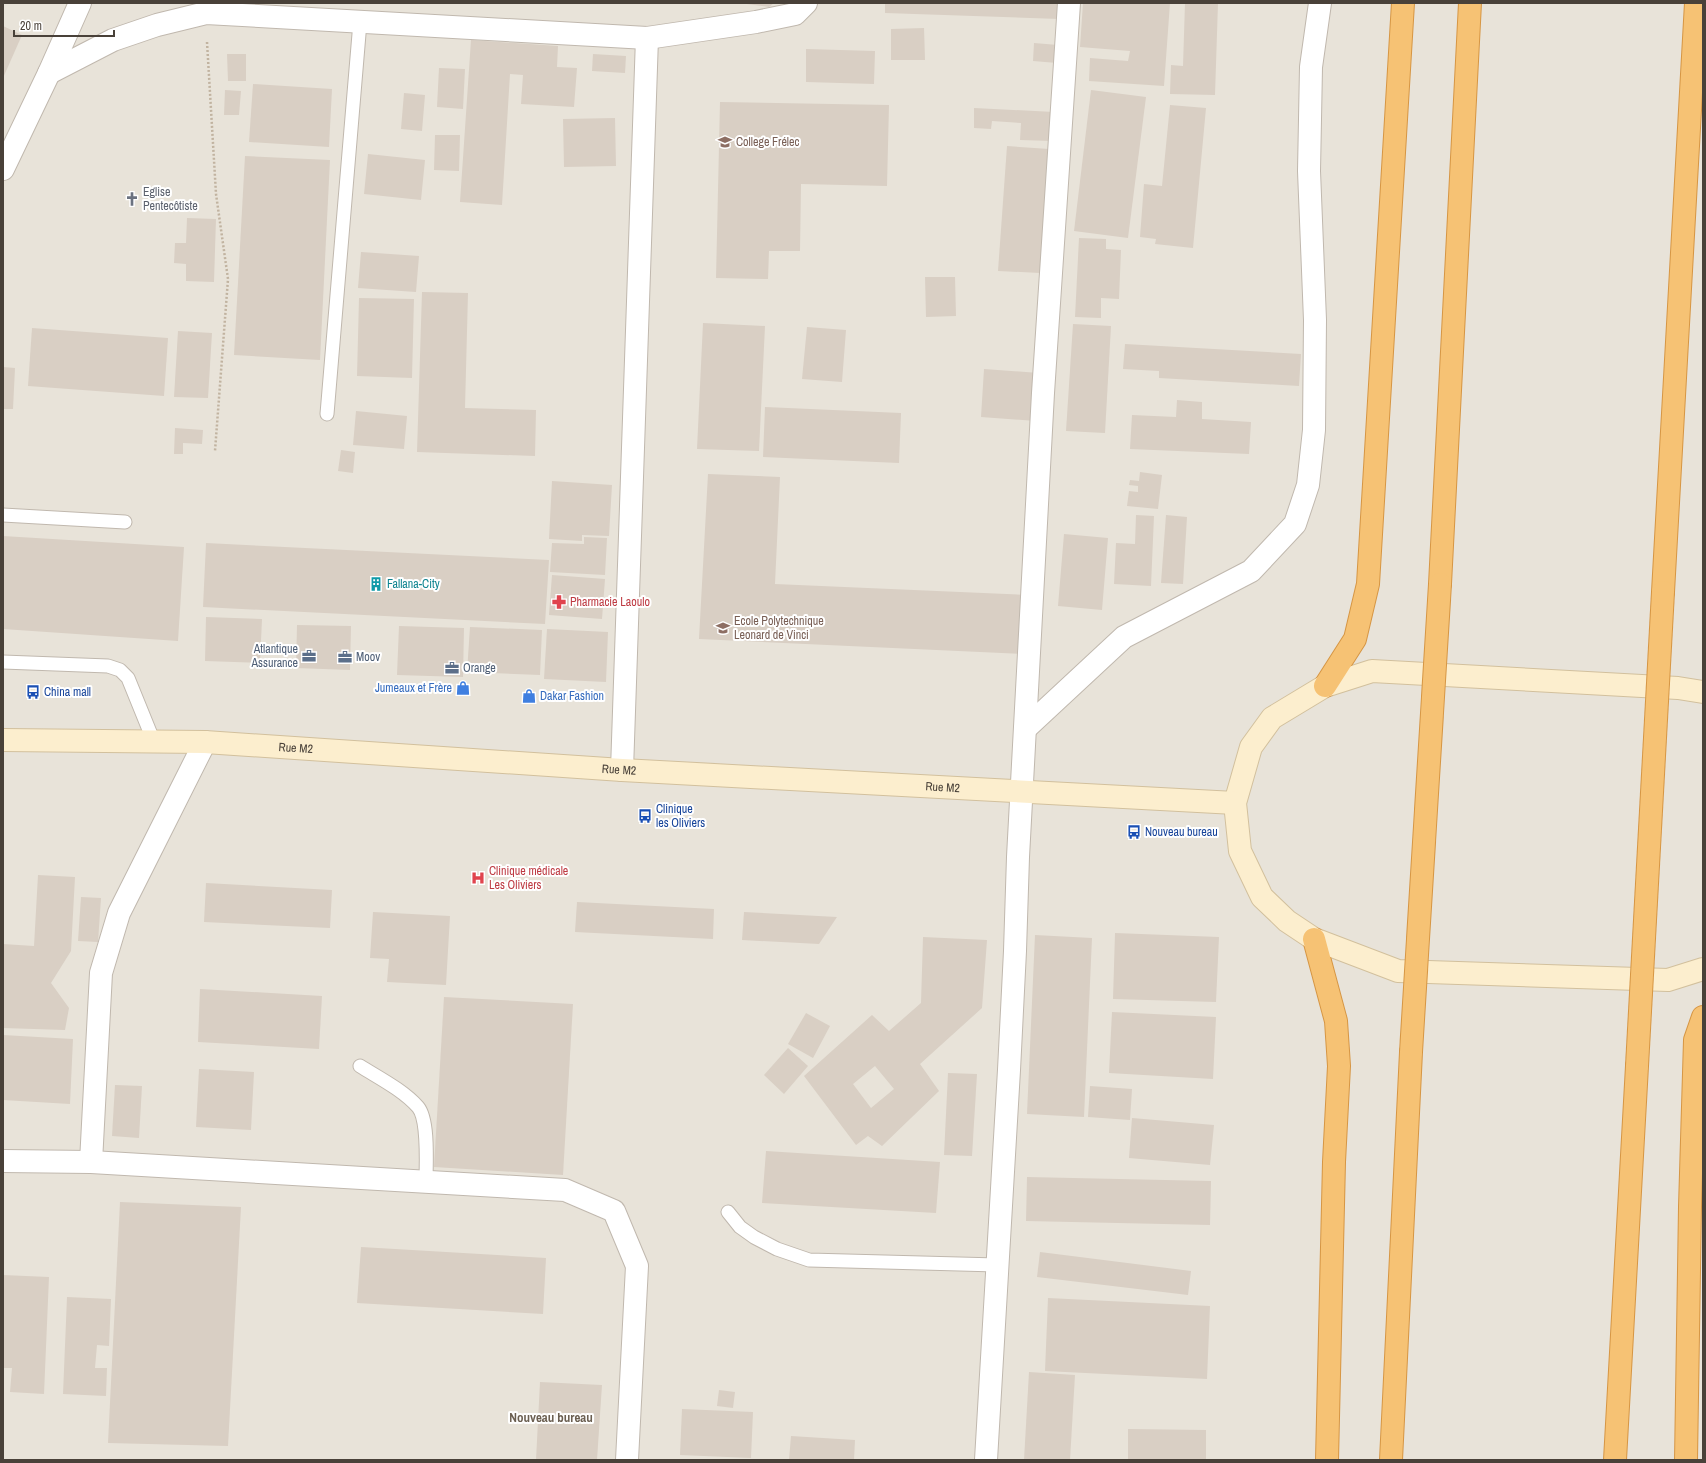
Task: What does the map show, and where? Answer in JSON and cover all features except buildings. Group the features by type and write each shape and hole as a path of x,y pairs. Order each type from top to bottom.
{"highway":[{"path":"1325,686 1354,639 1368,584 1403,3"},
{"path":"1391,1460 1411,1052 1440,584 1470,3"},
{"path":"1615,1460 1696,3"},
{"path":"1314,939 1336,1021 1339,1066 1334,1162 1327,1460"},
{"path":"1686,1460 1690,1207 1695,1040 1703,1017"}],"main road":[{"path":"1703,692 1678,688 1372,671 1325,686 1272,718 1251,747 1235,803 1240,851 1262,897 1287,921 1314,939 1398,971 1668,980 1703,969"},
{"name":"Rue M2","path":"3,740 204,742 622,770 1235,803"}],"street":[{"path":"3,169 49,73 80,3"},
{"path":"49,73 113,40 201,8 360,22 647,38 756,22 795,14 806,3"},
{"path":"986,1460 1015,951 1018,857 1043,393 1069,3"},
{"path":"1025,729 1124,638 1251,571 1295,524 1308,485 1314,430 1315,320 1309,171 1311,67 1320,3"},
{"path":"622,770 647,38"},
{"path":"91,1162 100,973 119,913 204,742"},
{"path":"3,1161 91,1162 565,1190 614,1211 637,1266 627,1460"}],"lane":[{"path":"327,414 360,22"},
{"path":"3,515 125,522"},
{"path":"3,662 108,666 120,670 128,678 154,742"},
{"path":"360,1066 405,1095 419,1108 425,1129 426,1182"},
{"path":"728,1212 740,1227 754,1237 777,1249 809,1260 997,1265"}],"path":[{"path":"201,8 216,194 228,278 215,450"}],"shaded area":[{"path":"3,3 1703,3 1703,1460 3,1460"}],"place":[{"name":"College Frélec","path":"725,142"},
{"name":"Eglise Pentecôtiste","path":"132,199"},
{"name":"Fallana-City","path":"376,584"},
{"name":"Pharmacie Laoulo","path":"559,602"},
{"name":"Ecole Polytechnique Leonard de Vinci","path":"723,628"},
{"name":"Atlantique Assurance","path":"309,656"},
{"name":"Moov","path":"345,657"},
{"name":"Orange","path":"452,668"},
{"name":"Jumeaux et Frère","path":"463,688"},
{"name":"China mall","path":"33,692"},
{"name":"Dakar Fashion","path":"529,696"},
{"name":"Clinique les Oliviers","path":"645,816"},
{"name":"Nouveau bureau","path":"1134,832"},
{"name":"Clinique médicale Les Oliviers","path":"478,878"}],"district":[{"name":"Nouveau bureau","path":"551,1417"}]}
